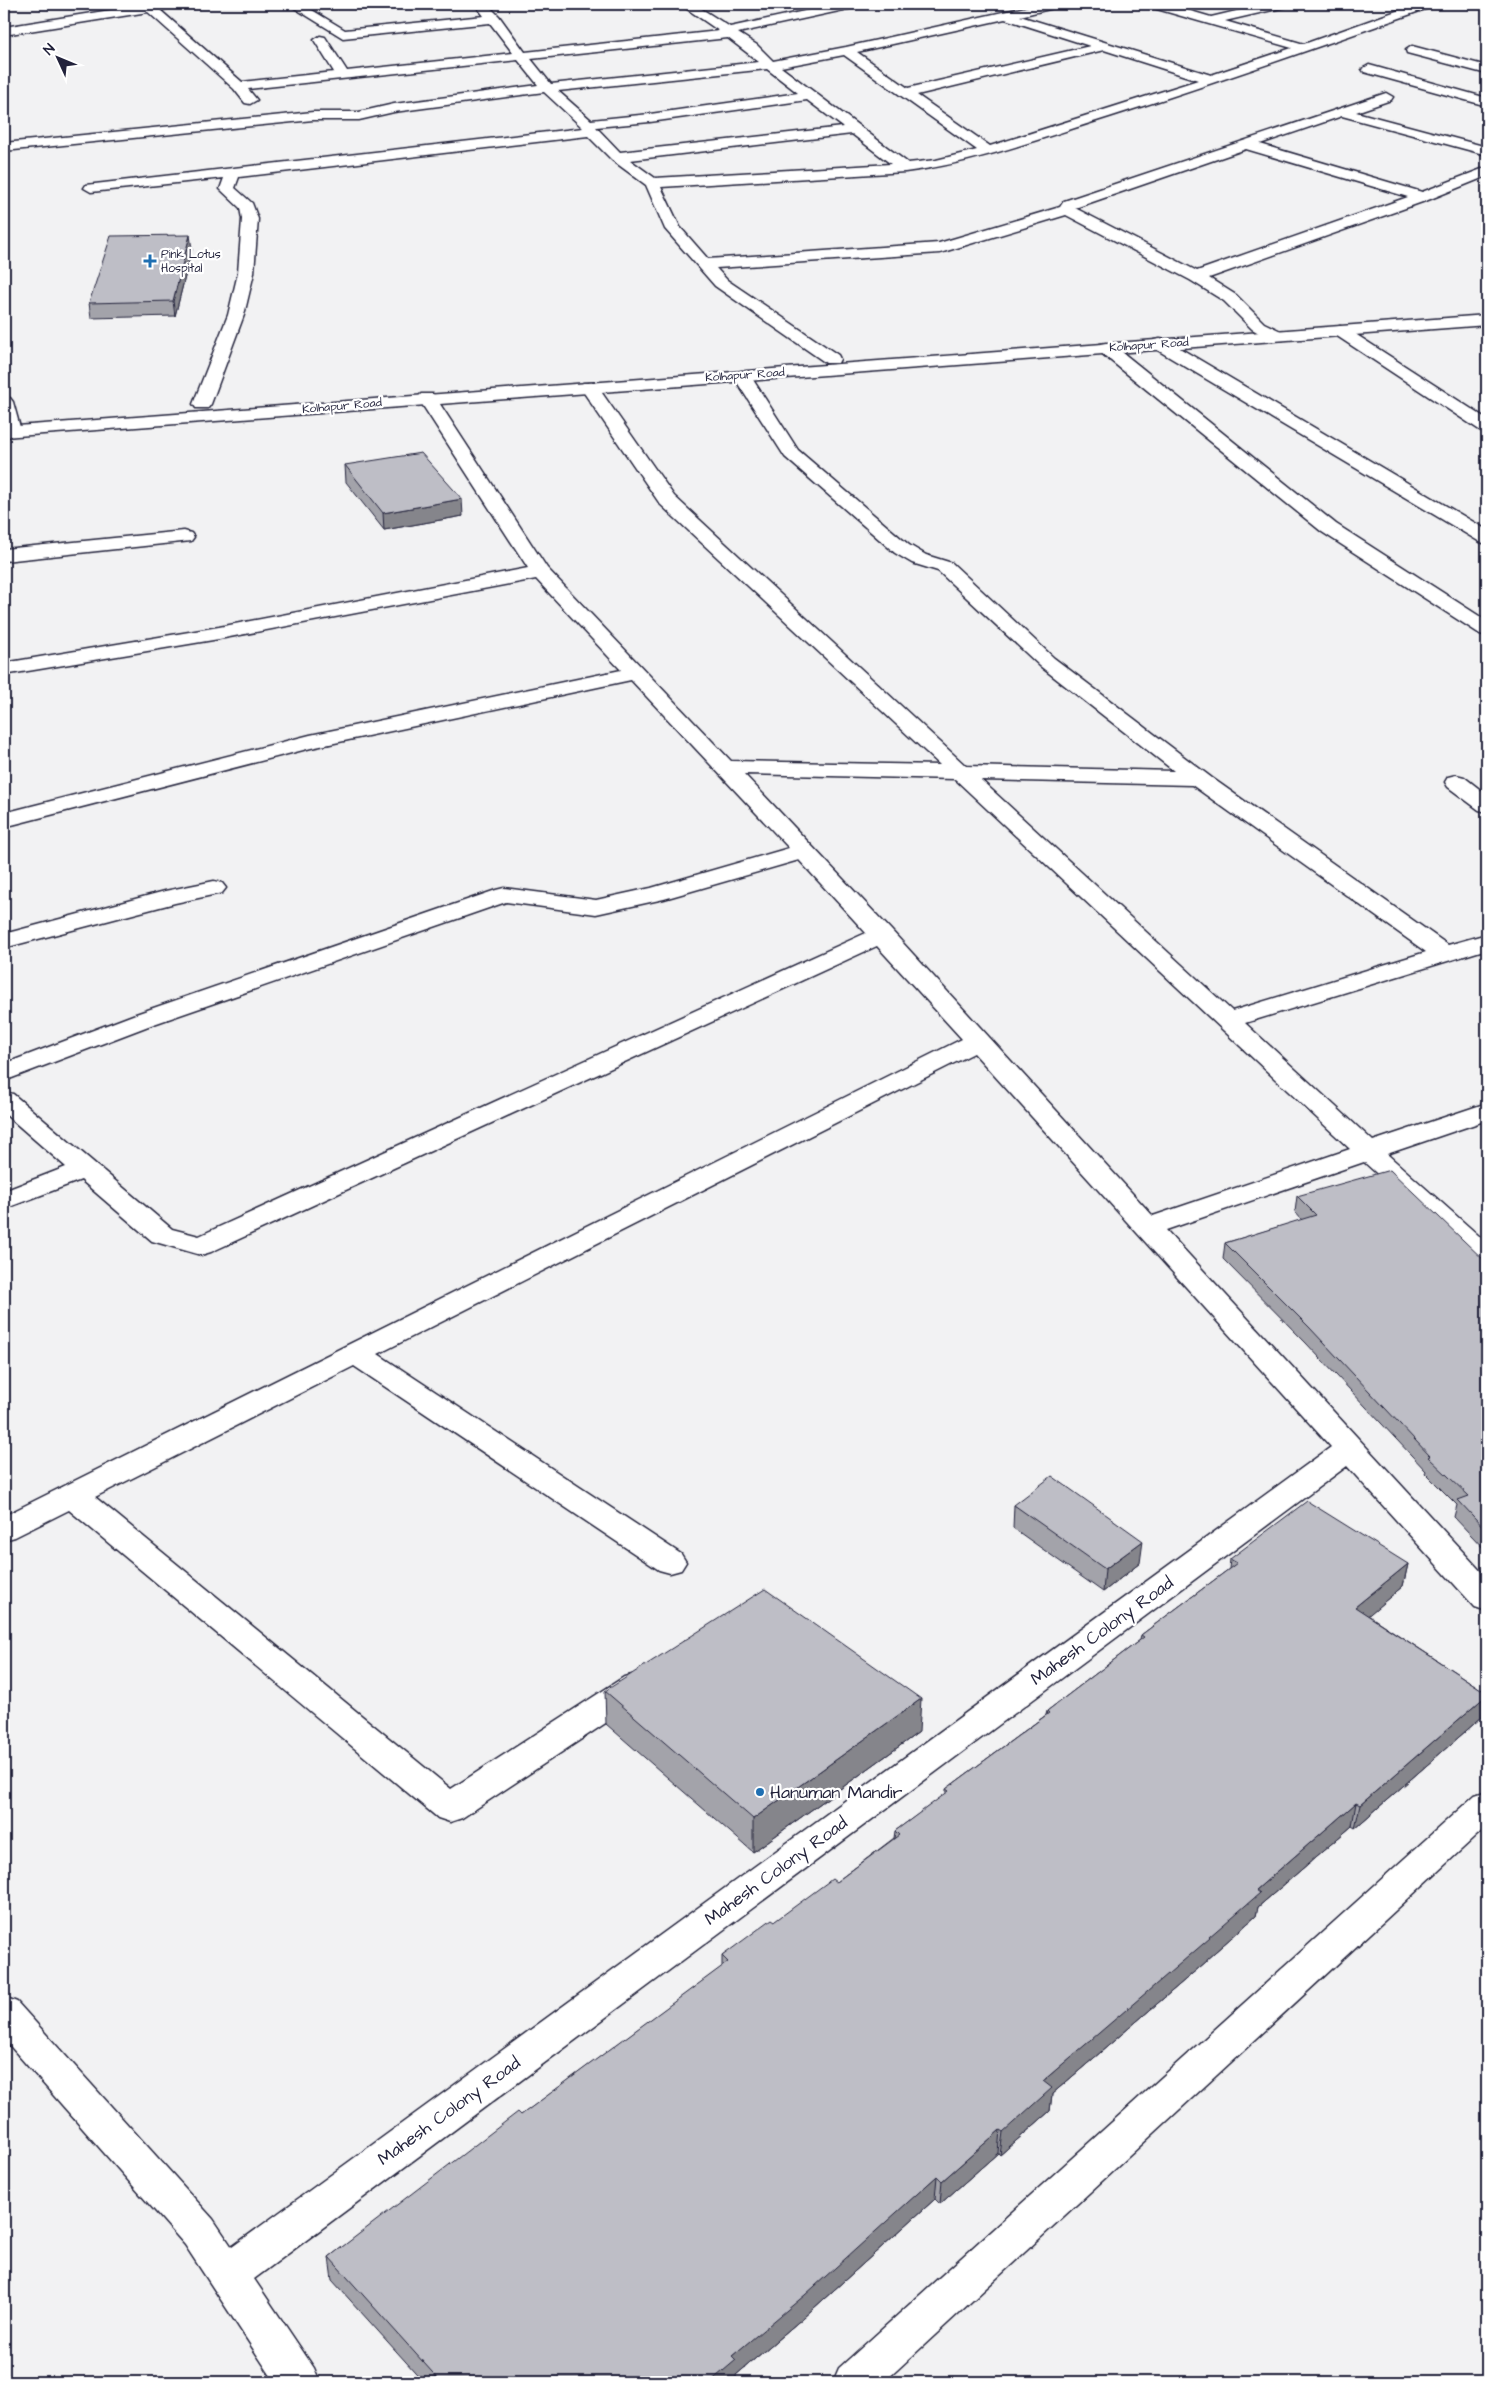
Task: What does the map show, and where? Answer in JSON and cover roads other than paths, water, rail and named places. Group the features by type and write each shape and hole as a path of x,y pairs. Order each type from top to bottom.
{"street":[{"path":"4,31 172,4"},
{"path":"294,4 343,34 495,19"},
{"path":"481,4 495,19 520,56 547,88 590,127 617,157 652,183 672,229 721,283 832,359"},
{"path":"689,4 752,48 770,65 905,168"},
{"path":"238,86 728,33 853,4"},
{"path":"4,147 313,116 359,116 394,108 547,88 770,65 846,51 1054,4"},
{"path":"1154,4 1305,48"},
{"path":"1211,20 1281,4"},
{"path":"652,183 905,168 936,164 988,151 1213,80 1427,4"},
{"path":"150,7 238,86 266,121"},
{"path":"1006,15 1213,80"},
{"path":"320,40 343,75"},
{"path":"906,94 1102,46"},
{"path":"1412,50 1487,70"},
{"path":"846,51 988,151"},
{"path":"1369,68 1487,102"},
{"path":"91,188 233,173 590,127 810,95"},
{"path":"1067,210 1069,204 1386,97"},
{"path":"1342,112 1487,152"},
{"path":"617,157 855,130"},
{"path":"1247,145 1423,197"},
{"path":"1196,277 1423,197 1487,171"},
{"path":"202,404 236,315 246,273 250,219 247,206 227,189 233,173"},
{"path":"704,264 940,248 1067,210 1196,277 1230,298 1258,326 1277,336"},
{"name":"Kolhapur Road","path":"7,426 202,404 1487,310"},
{"name":"Kolhapur Road","path":"7,426 589,387 1487,320"},
{"path":"1340,331 1487,427"},
{"path":"1160,344 1487,538"},
{"path":"1106,348 1329,528 1487,630"},
{"path":"742,376 791,453 902,548 919,559 945,567 1047,662 1196,778 1445,954"},
{"path":"589,387 667,500 1369,1152 1487,1258"},
{"path":"427,398 540,572 882,935 1487,1599"},
{"path":"4,402 7,426"},
{"path":"4,555 184,537"},
{"path":"4,669 219,633 540,572"},
{"path":"4,820 310,742 636,673"},
{"path":"725,767 1196,778"},
{"path":"1456,782 1487,805"},
{"path":"4,1073 142,1020 504,895 596,907 665,891 804,851"},
{"path":"4,941 173,896 214,888"},
{"path":"4,1100 162,1235 201,1246 882,935"},
{"path":"1228,1020 1487,941"},
{"path":"4,1529 978,1041"},
{"path":"1148,1227 1487,1111"},
{"path":"4,1201 84,1169"},
{"path":"356,1353 670,1562"},
{"name":"Mahesh Colony Road","path":"226,2275 1350,1449"},
{"path":"72,1495 450,1808 664,1667"},
{"path":"854,2382 1487,1805"},
{"path":"4,2013 199,2232 298,2382"}],"place":[{"name":"Pink Lotus Hospital","path":"150,261"},
{"name":"Hanuman Mandir","path":"760,1792"}]}
